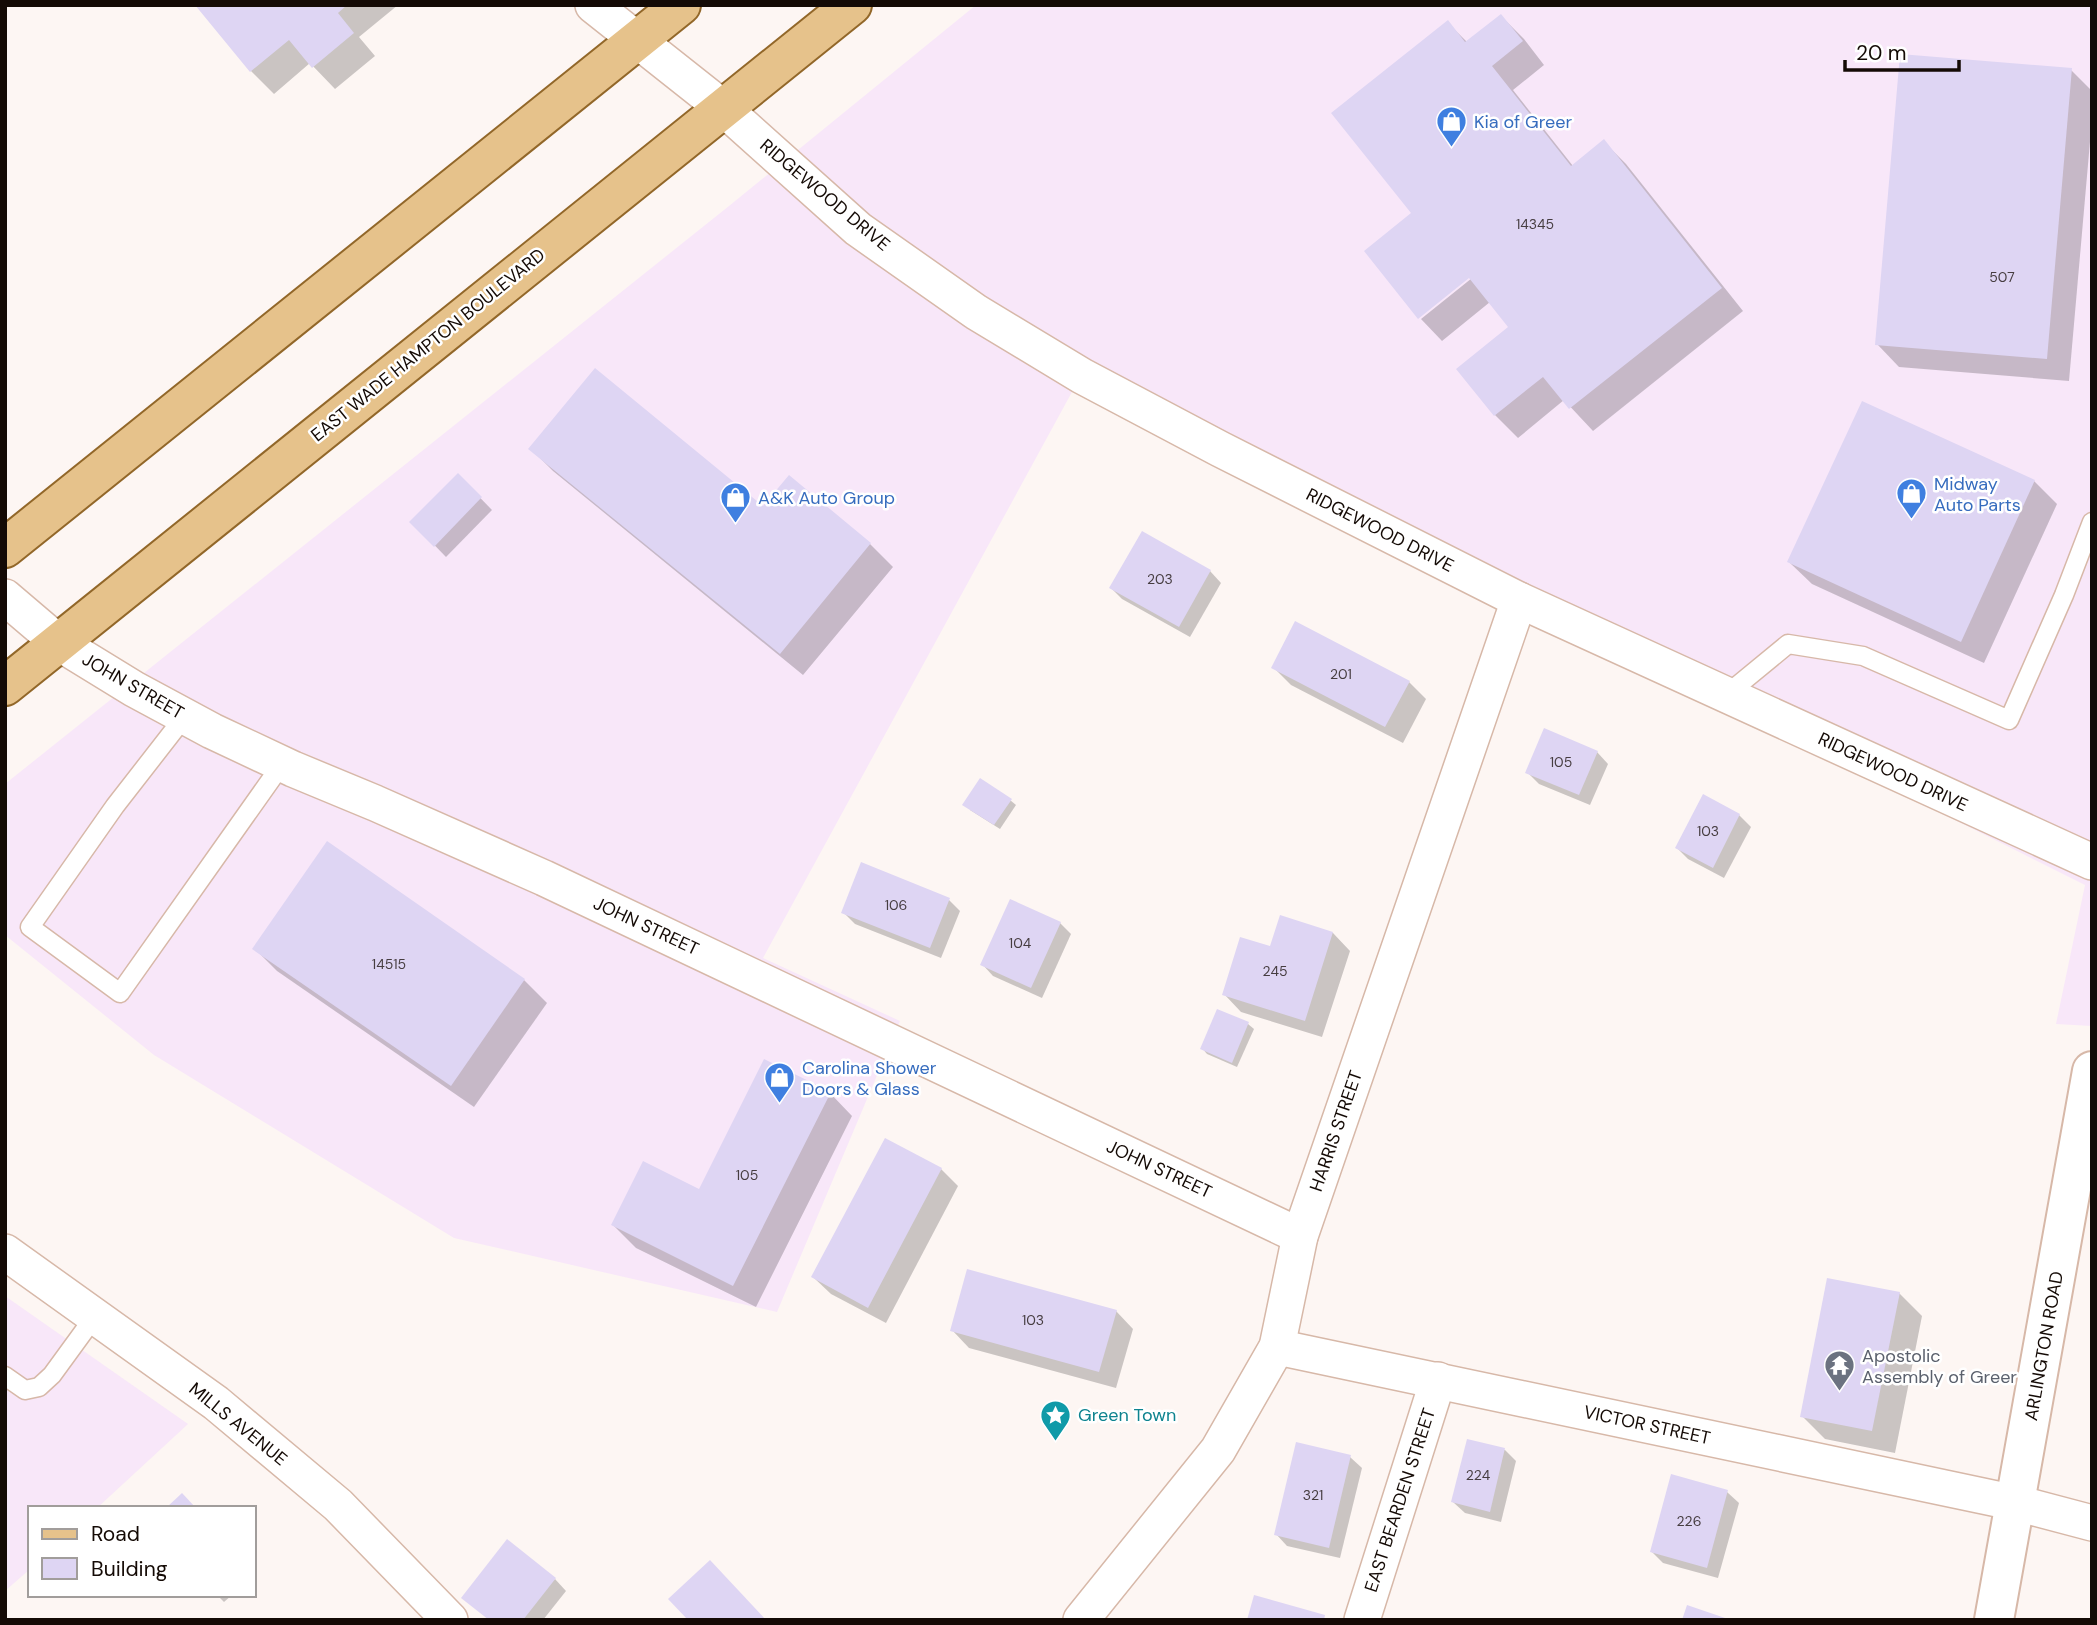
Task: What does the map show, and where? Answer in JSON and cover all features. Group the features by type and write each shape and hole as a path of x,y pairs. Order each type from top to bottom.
{"main road":[{"path":"5,548 681,5"},
{"name":"EAST WADE HAMPTON BOULEVARD","path":"5,686 852,5"},
{"name":"ARLINGTON ROAD","path":"1994,1620 2086,1137 2092,1071"}],"street":[{"name":"RIDGEWOOD DRIVE","path":"593,5 723,108 858,229 976,313 1082,376 1519,600 2092,862"},
{"name":"JOHN STREET","path":"5,597 59,643 134,689 282,764 544,878 1300,1236"},
{"name":"HARRIS STREET","path":"1081,1620 1218,1450 1277,1347 1300,1236 1519,600"},
{"name":"MILLS AVENUE","path":"5,1252 216,1403 338,1505 450,1620"},
{"name":"VICTOR STREET","path":"1277,1347 2016,1503 2092,1523"},
{"name":"EAST BEARDEN STREET","path":"1362,1620 1438,1380"}],"lane":[{"path":"1726,695 1788,644 1863,656 2009,720 2064,595 2092,522"},
{"path":"185,716 115,806 30,928 120,993 282,764"},
{"path":"5,1376 25,1391 39,1387 52,1375 94,1316"}],"shaded area":[{"path":"976,5 2092,5 2092,1026 2056,1024 2085,885 1078,381 763,958 900,1021 777,1312 454,1238 154,1055 5,935 5,784 729,206"},
{"path":"5,1296 188,1424 99,1506 28,1506 28,1571 5,1591"}],"building":[{"path":"195,5 347,5 338,13 354,33 312,68 289,40 250,72"},
{"path":"1501,14 1523,41 1492,66 1571,166 1604,139 1722,288 1569,409 1543,377 1494,416 1456,369 1508,327 1469,278 1418,319 1364,251 1411,213 1331,113 1448,20 1465,42"},
{"path":"1900,54 2072,68 2047,359 1875,345"},
{"name":"A&K Auto Group","path":"595,368 763,506 789,475 871,543 780,654 528,449"},
{"name":"Midway Auto Parts","path":"1862,401 2035,480 1961,642 1787,562"},
{"path":"458,473 482,497 434,547 409,522"},
{"path":"1142,531 1211,570 1179,627 1109,588"},
{"path":"1295,621 1410,681 1385,727 1271,668"},
{"path":"1544,728 1598,751 1579,795 1525,773"},
{"path":"980,778 1012,799 994,825 962,805"},
{"path":"1703,794 1740,814 1713,868 1675,848"},
{"path":"327,841 525,979 451,1086 252,949"},
{"path":"861,862 950,898 930,948 841,913"},
{"path":"1010,899 1061,922 1031,988 980,965"},
{"path":"1280,915 1333,932 1305,1021 1222,995 1240,937 1270,946"},
{"path":"1217,1009 1249,1022 1232,1063 1200,1049"},
{"path":"764,1059 831,1092 733,1286 611,1225 643,1161 699,1189"},
{"path":"885,1138 942,1168 868,1308 811,1277"},
{"path":"967,1269 1117,1310 1099,1372 950,1331"},
{"path":"1827,1278 1900,1292 1872,1431 1800,1417"},
{"path":"1467,1439 1505,1448 1490,1512 1451,1502"},
{"path":"1296,1442 1351,1455 1329,1548 1274,1535"},
{"path":"1671,1474 1728,1490 1707,1568 1650,1552"},
{"path":"182,1493 194,1506 168,1506"},
{"path":"507,1539 556,1578 523,1620 489,1620 461,1598"},
{"path":"710,1560 766,1620 688,1620 668,1599"},
{"path":"1254,1595 1325,1615 1324,1620 1247,1620"},
{"path":"1687,1605 1728,1619 1728,1620 1682,1620"}],"place":[{"name":"Kia of Greer","path":"1451,149"},
{"name":"Midway Auto Parts","path":"1911,521"},
{"name":"A&K Auto Group","path":"735,525"},
{"name":"Carolina Shower Doors & Glass","path":"779,1105"},
{"name":"Apostolic Assembly of Greer","path":"1839,1393"},
{"name":"Green Town","path":"1055,1442"}]}
